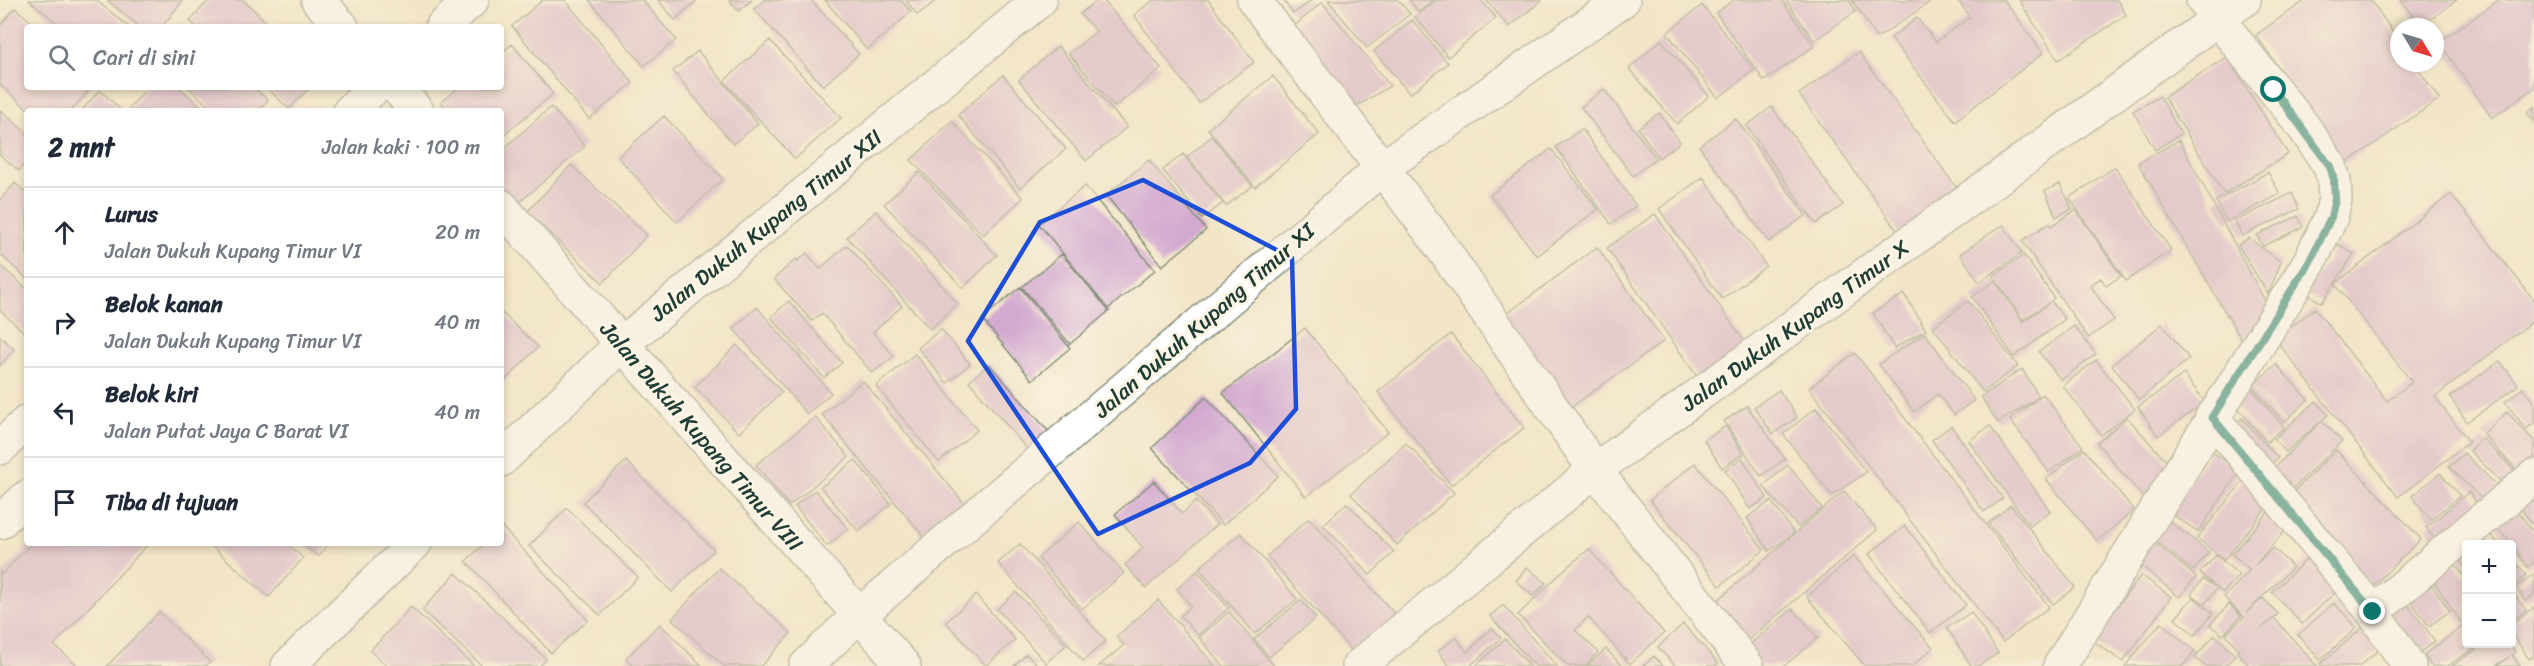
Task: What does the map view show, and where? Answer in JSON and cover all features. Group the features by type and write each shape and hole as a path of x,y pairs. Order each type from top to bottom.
{"street":[{"path":"318,0 339,24"},
{"path":"445,24 472,0"},
{"name":"Jalan Dukuh Kupang Timur XII","path":"504,457 622,343 1040,0"},
{"path":"1254,0 1436,239 1595,470 1747,666"},
{"name":"Jalan Dukuh Kupang Timur XI","path":"806,666 858,616 1382,168 1623,0"},
{"name":"Jalan Dukuh Kupang Timur X","path":"1359,666 1595,470 2210,10 2244,0"},
{"path":"2073,660 2212,417 2310,261 2331,217 2335,199 2334,180 2330,166 2303,126 2210,10"},
{"path":"353,108 372,90"},
{"path":"399,90 414,108"},
{"name":"Jalan Dukuh Kupang Timur VIII","path":"504,209 904,666"},
{"path":"2212,417 2373,612 2409,666"},
{"path":"0,448 24,425"},
{"path":"2373,612 2534,476"},
{"path":"0,522 24,499"},
{"path":"288,666 413,546"}],"highlighted area":[{"path":"1143,180 1292,258 1296,409 1250,463 1098,534 968,341 1040,222"}],"building":[{"path":"29,0 96,0 125,24 58,24"},
{"path":"107,0 183,0 164,24 136,24"},
{"path":"209,0 243,0 269,24 193,24 190,21"},
{"path":"543,0 565,0 633,83 589,119 512,26"},
{"path":"589,0 642,0 676,40 644,66"},
{"path":"658,0 697,0 675,20"},
{"path":"729,0 752,0 739,11"},
{"path":"764,0 811,0 859,54 823,86 754,9"},
{"path":"825,0 901,0 911,12 867,50"},
{"path":"906,0 937,0 917,15"},
{"path":"1097,0 1103,0 1161,68 1115,107 1069,54 1096,31 1080,14"},
{"path":"1154,0 1208,0 1254,62 1199,103 1134,15"},
{"path":"1283,0 1312,0 1293,14"},
{"path":"1328,0 1398,0 1410,14 1367,48"},
{"path":"1409,0 1433,0 1419,12"},
{"path":"1436,0 1481,0 1496,18 1448,57 1415,17"},
{"path":"1486,0 1542,0 1509,27"},
{"path":"1734,0 1782,0 1814,46 1764,81 1716,13"},
{"path":"1786,0 1849,0 1856,11 1814,41"},
{"path":"1852,0 1933,0 1877,38"},
{"path":"1958,0 2004,0 2043,53 1955,121 1891,38 1917,18 1936,42 1970,17"},
{"path":"2019,0 2117,0 2126,15 2058,60"},
{"path":"2306,0 2371,0 2390,28 2390,72 2420,72 2439,99 2345,164 2256,35"},
{"path":"2401,0 2457,0 2432,18 2414,18"},
{"path":"2499,0 2534,0 2534,88 2492,118 2444,49 2444,38"},
{"path":"1322,2 1390,86 1355,107 1290,30"},
{"path":"1702,5 1754,70 1718,98 1667,33"},
{"path":"15,8 34,24 24,24 24,90 89,90 74,108 27,108 0,85 0,26"},
{"path":"1412,20 1448,63 1410,94 1374,51"},
{"path":"770,40 841,118 795,159 724,81"},
{"path":"1661,40 1709,96 1677,124 1629,69"},
{"path":"512,44 553,94 504,135 504,108 446,108 441,102 455,90 504,90 504,51"},
{"path":"1058,46 1127,127 1086,161 1019,80"},
{"path":"698,51 758,124 733,144 673,71"},
{"path":"1859,52 1958,190 1899,233 1799,94"},
{"path":"2227,57 2288,154 2224,194 2164,97"},
{"path":"1003,75 1066,149 1020,188 958,115"},
{"path":"1273,76 1319,134 1255,187 1208,129"},
{"path":"1604,89 1656,158 1633,176 1581,107"},
{"path":"100,90 119,108 84,108"},
{"path":"145,90 182,90 203,108 130,108"},
{"path":"191,90 256,90 268,100 261,108 211,108"},
{"path":"269,90 307,90 290,108"},
{"path":"2160,96 2181,134 2155,150 2133,111"},
{"path":"551,107 585,146 515,206 504,193 504,148"},
{"path":"1772,107 1843,205 1816,224 1746,126"},
{"path":"2534,107 2534,123 2527,112"},
{"path":"0,110 24,130 24,164 19,171 0,155"},
{"path":"1659,113 1680,142 1659,158 1638,128"},
{"path":"664,116 723,179 677,222 618,157"},
{"path":"1736,119 1806,215 1769,242 1699,146"},
{"path":"952,121 1023,198 983,235 911,160"},
{"path":"1582,129 1636,206 1611,224 1556,147"},
{"path":"1212,136 1252,186 1226,206 1187,157"},
{"path":"2179,140 2272,314 2241,339 2138,163"},
{"path":"1551,149 1598,209 1537,256 1490,195"},
{"path":"1183,154 1223,203 1202,219 1163,170"},
{"path":"1149,160 1206,230 1162,266 1106,195"},
{"path":"571,165 647,235 603,283 527,212"},
{"path":"2115,167 2171,250 2126,281 2069,198"},
{"path":"919,172 997,255 963,288 884,204"},
{"path":"2268,172 2280,194 2227,222 2216,201"},
{"path":"1703,177 1766,266 1722,299 1659,209"},
{"path":"15,183 24,191 24,276 0,254 0,200"},
{"path":"2060,184 2072,209 2056,217 2045,191"},
{"path":"1085,186 1155,270 1108,309 1039,224"},
{"path":"2292,193 2299,209 2242,236 2235,221"},
{"path":"2451,194 2534,300 2534,320 2435,397 2469,442 2398,497 2275,339 2315,308 2387,401 2412,382 2335,284"},
{"path":"2076,210 2121,276 2106,286 2101,278 2090,285 2114,320 2088,338 2022,241 2049,223 2051,226"},
{"path":"876,211 958,304 930,329 847,237"},
{"path":"1655,214 1749,348 1701,382 1607,248"},
{"path":"2298,216 2303,227 2263,246 2257,235"},
{"path":"2003,225 2022,253 1979,282 1960,254"},
{"path":"2249,238 2281,262 2268,294 2238,245"},
{"path":"2338,244 2354,254 2322,303 2306,293"},
{"path":"847,245 902,306 873,332 894,356 872,373 822,313 812,321 774,279 796,259 798,261 807,253 820,269"},
{"path":"1597,247 1664,341 1563,413 1497,321"},
{"path":"1062,254 1109,311 1070,344 1022,287"},
{"path":"2024,255 2054,298 2051,301 2065,319 2014,357 1972,297 1995,281 2023,322 2049,303 2023,320 1993,276"},
{"path":"0,265 24,286 24,332 0,310"},
{"path":"1020,287 1070,348 1032,380 982,319"},
{"path":"1904,294 1926,330 1894,348 1873,313"},
{"path":"789,301 842,363 824,378 771,317"},
{"path":"1968,301 2018,366 1983,392 1933,327"},
{"path":"757,307 831,393 807,414 733,328"},
{"path":"504,315 538,347 504,382"},
{"path":"2162,324 2189,359 2139,400 2112,365"},
{"path":"2074,326 2096,354 2061,380 2039,352"},
{"path":"1305,328 1388,432 1306,497 1223,393"},
{"path":"941,329 970,364 947,383 918,348"},
{"path":"1925,333 1974,400 1954,415 1938,394 1914,412 1879,364"},
{"path":"1451,334 1524,428 1451,485 1378,392"},
{"path":"0,336 14,349 0,366"},
{"path":"737,345 782,392 739,433 695,387"},
{"path":"1855,353 2049,607 2003,642 1809,388"},
{"path":"915,354 977,430 939,462 876,386"},
{"path":"2096,360 2135,409 2101,435 2063,386"},
{"path":"2500,361 2518,385 2467,422 2450,397"},
{"path":"989,364 1049,432 1028,450 969,381"},
{"path":"2276,364 2308,400 2284,422 2252,386"},
{"path":"2022,369 2039,397 1998,423 1981,397"},
{"path":"2184,374 2205,402 2158,436 2138,407"},
{"path":"863,381 968,508 927,541 822,414"},
{"path":"2250,387 2284,427 2267,442 2232,402"},
{"path":"2523,388 2534,403 2534,423 2526,429 2505,402"},
{"path":"1779,390 1797,417 1773,434 1754,407"},
{"path":"2043,394 2083,447 2049,472 2010,420"},
{"path":"1206,397 1278,476 1223,525 1152,448"},
{"path":"2316,401 2328,415 2286,452 2274,439"},
{"path":"1747,406 1785,459 1761,476 1724,421"},
{"path":"1816,408 1866,472 1832,496 1783,434"},
{"path":"2507,412 2534,441 2534,466 2523,477 2483,434"},
{"path":"815,417 849,457 789,506 756,465"},
{"path":"2127,417 2174,470 2143,497 2097,443"},
{"path":"2242,418 2278,458 2263,471 2227,432"},
{"path":"2322,421 2342,441 2291,490 2272,470"},
{"path":"1726,426 1743,454 1722,468 1704,440"},
{"path":"1951,426 2003,498 1984,512 1932,440"},
{"path":"1990,426 2050,511 2030,526 1969,441"},
{"path":"2482,438 2517,473 2505,486 2470,451"},
{"path":"1406,443 1454,493 1397,545 1351,494"},
{"path":"2084,449 2134,510 2097,541 2046,479"},
{"path":"2336,450 2421,539 2373,586 2289,496"},
{"path":"2211,451 2240,471 2198,532 2169,512"},
{"path":"2464,453 2504,493 2490,507 2449,467"},
{"path":"1742,458 1767,498 1750,509 1725,470"},
{"path":"855,460 891,504 858,531 821,487"},
{"path":"626,461 714,550 672,592 583,502"},
{"path":"1695,463 1764,550 1720,586 1650,500"},
{"path":"1788,465 1822,508 1798,527 1763,486"},
{"path":"2440,473 2460,496 2431,520 2412,496"},
{"path":"2244,480 2271,502 2224,560 2197,538"},
{"path":"1154,481 1182,514 1196,501 1217,524 1146,588 1125,565 1143,548 1115,514"},
{"path":"815,490 848,529 827,546 795,506"},
{"path":"1844,491 1877,530 1745,643 1712,605"},
{"path":"2528,491 2534,499 2534,526 2515,501"},
{"path":"2469,492 2484,512 2442,547 2426,528"},
{"path":"1771,501 1794,533 1769,551 1747,518"},
{"path":"2510,502 2534,533 2534,562 2527,567 2516,550 2516,540 2508,540 2489,519"},
{"path":"1347,503 1394,552 1370,575 1323,525"},
{"path":"2011,505 2075,587 2053,604 1988,523"},
{"path":"567,508 638,577 600,615 529,546"},
{"path":"2271,509 2289,526 2255,565 2273,548 2293,567 2246,613 2263,598 2278,614 2261,629 2274,618 2317,666 2249,666 2226,634 2244,617 2224,597 2250,570 2232,554"},
{"path":"2162,515 2209,552 2193,571 2147,534"},
{"path":"1309,518 1401,621 1359,659 1267,556"},
{"path":"1079,522 1124,573 1082,609 1038,558"},
{"path":"1905,526 1966,605 1930,633 1869,554"},
{"path":"2484,527 2495,540 2469,540"},
{"path":"504,529 588,620 551,653 466,561 482,546 504,546"},
{"path":"1241,533 1297,599 1255,634 1199,568"},
{"path":"2149,538 2196,577 2179,597 2132,558"},
{"path":"1020,544 1106,641 1083,661 998,563"},
{"path":"29,546 146,546 54,645 78,666 0,666 0,572 2,574"},
{"path":"211,546 290,546 303,558 269,597"},
{"path":"304,546 326,546 319,556"},
{"path":"2462,546 2462,563 2454,553"},
{"path":"1589,549 1664,633 1630,664 1588,617 1575,630 1598,652 1585,666 1568,666 1518,615"},
{"path":"2312,554 2342,586 2302,624 2272,592"},
{"path":"2216,555 2239,575 2223,593 2200,573"},
{"path":"1854,556 1933,648 1912,666 1865,666 1807,597"},
{"path":"2453,561 2462,574 2462,624 2430,576"},
{"path":"2516,563 2526,575 2516,584"},
{"path":"1527,567 1546,583 1533,596 1516,581"},
{"path":"719,568 791,633 761,666 724,666 672,619"},
{"path":"1197,571 1229,608 1198,635 1180,616 1191,606 1177,589"},
{"path":"456,573 546,659 540,666 482,666 422,610"},
{"path":"2534,574 2534,595 2525,601 2516,587"},
{"path":"2141,575 2171,597 2123,662 2092,640"},
{"path":"2426,577 2450,611 2429,626 2405,593"},
{"path":"2203,579 2217,588 2205,604 2191,594"},
{"path":"1016,592 1066,645 1046,663 997,609"},
{"path":"976,595 1015,640 986,666 946,622"},
{"path":"2516,596 2526,610 2516,618"},
{"path":"2193,597 2213,613 2195,635 2175,619"},
{"path":"2404,599 2435,641 2416,655 2384,614"},
{"path":"1158,600 1215,666 1099,666 1124,645 1116,637"},
{"path":"1301,600 1316,618 1269,657 1254,639"},
{"path":"2334,603 2357,628 2320,660 2298,635"},
{"path":"2229,604 2241,616 2223,635 2210,625"},
{"path":"1503,605 1557,666 1535,666 1490,616"},
{"path":"411,607 474,666 387,666 370,651"},
{"path":"2534,607 2534,656 2529,659 2516,640 2516,621"},
{"path":"1793,609 1818,638 1784,666 1758,666 1744,649"},
{"path":"159,612 210,662 206,666 107,666"},
{"path":"1229,612 1274,666 1223,666 1199,637"},
{"path":"1971,612 1998,653 1978,666 1971,666 1947,628"},
{"path":"2161,623 2195,651 2183,666 2125,666"},
{"path":"660,624 702,666 633,666 626,658"},
{"path":"1683,624 1718,663 1716,666 1675,666 1658,647"},
{"path":"2365,626 2382,647 2360,666 2322,666 2320,664"},
{"path":"2462,627 2462,648 2474,648 2448,666 2431,666 2424,655"},
{"path":"1492,628 1501,638 1470,666 1449,666 1438,651 1456,637 1467,652"},
{"path":"2215,635 2235,655 2225,666 2204,666 2195,657"},
{"path":"1505,639 1530,666 1476,666"},
{"path":"2478,648 2512,648 2515,652 2512,655 2520,666 2497,666 2509,657 2495,666 2452,666"},
{"path":"1606,649 1622,666 1587,666"},
{"path":"1026,654 1039,666 1014,666"},
{"path":"1654,656 1663,666 1643,666"}],"route":[{"path":"2274,90 2303,126 2330,166 2334,180 2335,199 2331,217 2310,261 2212,417 2373,612"}]}
